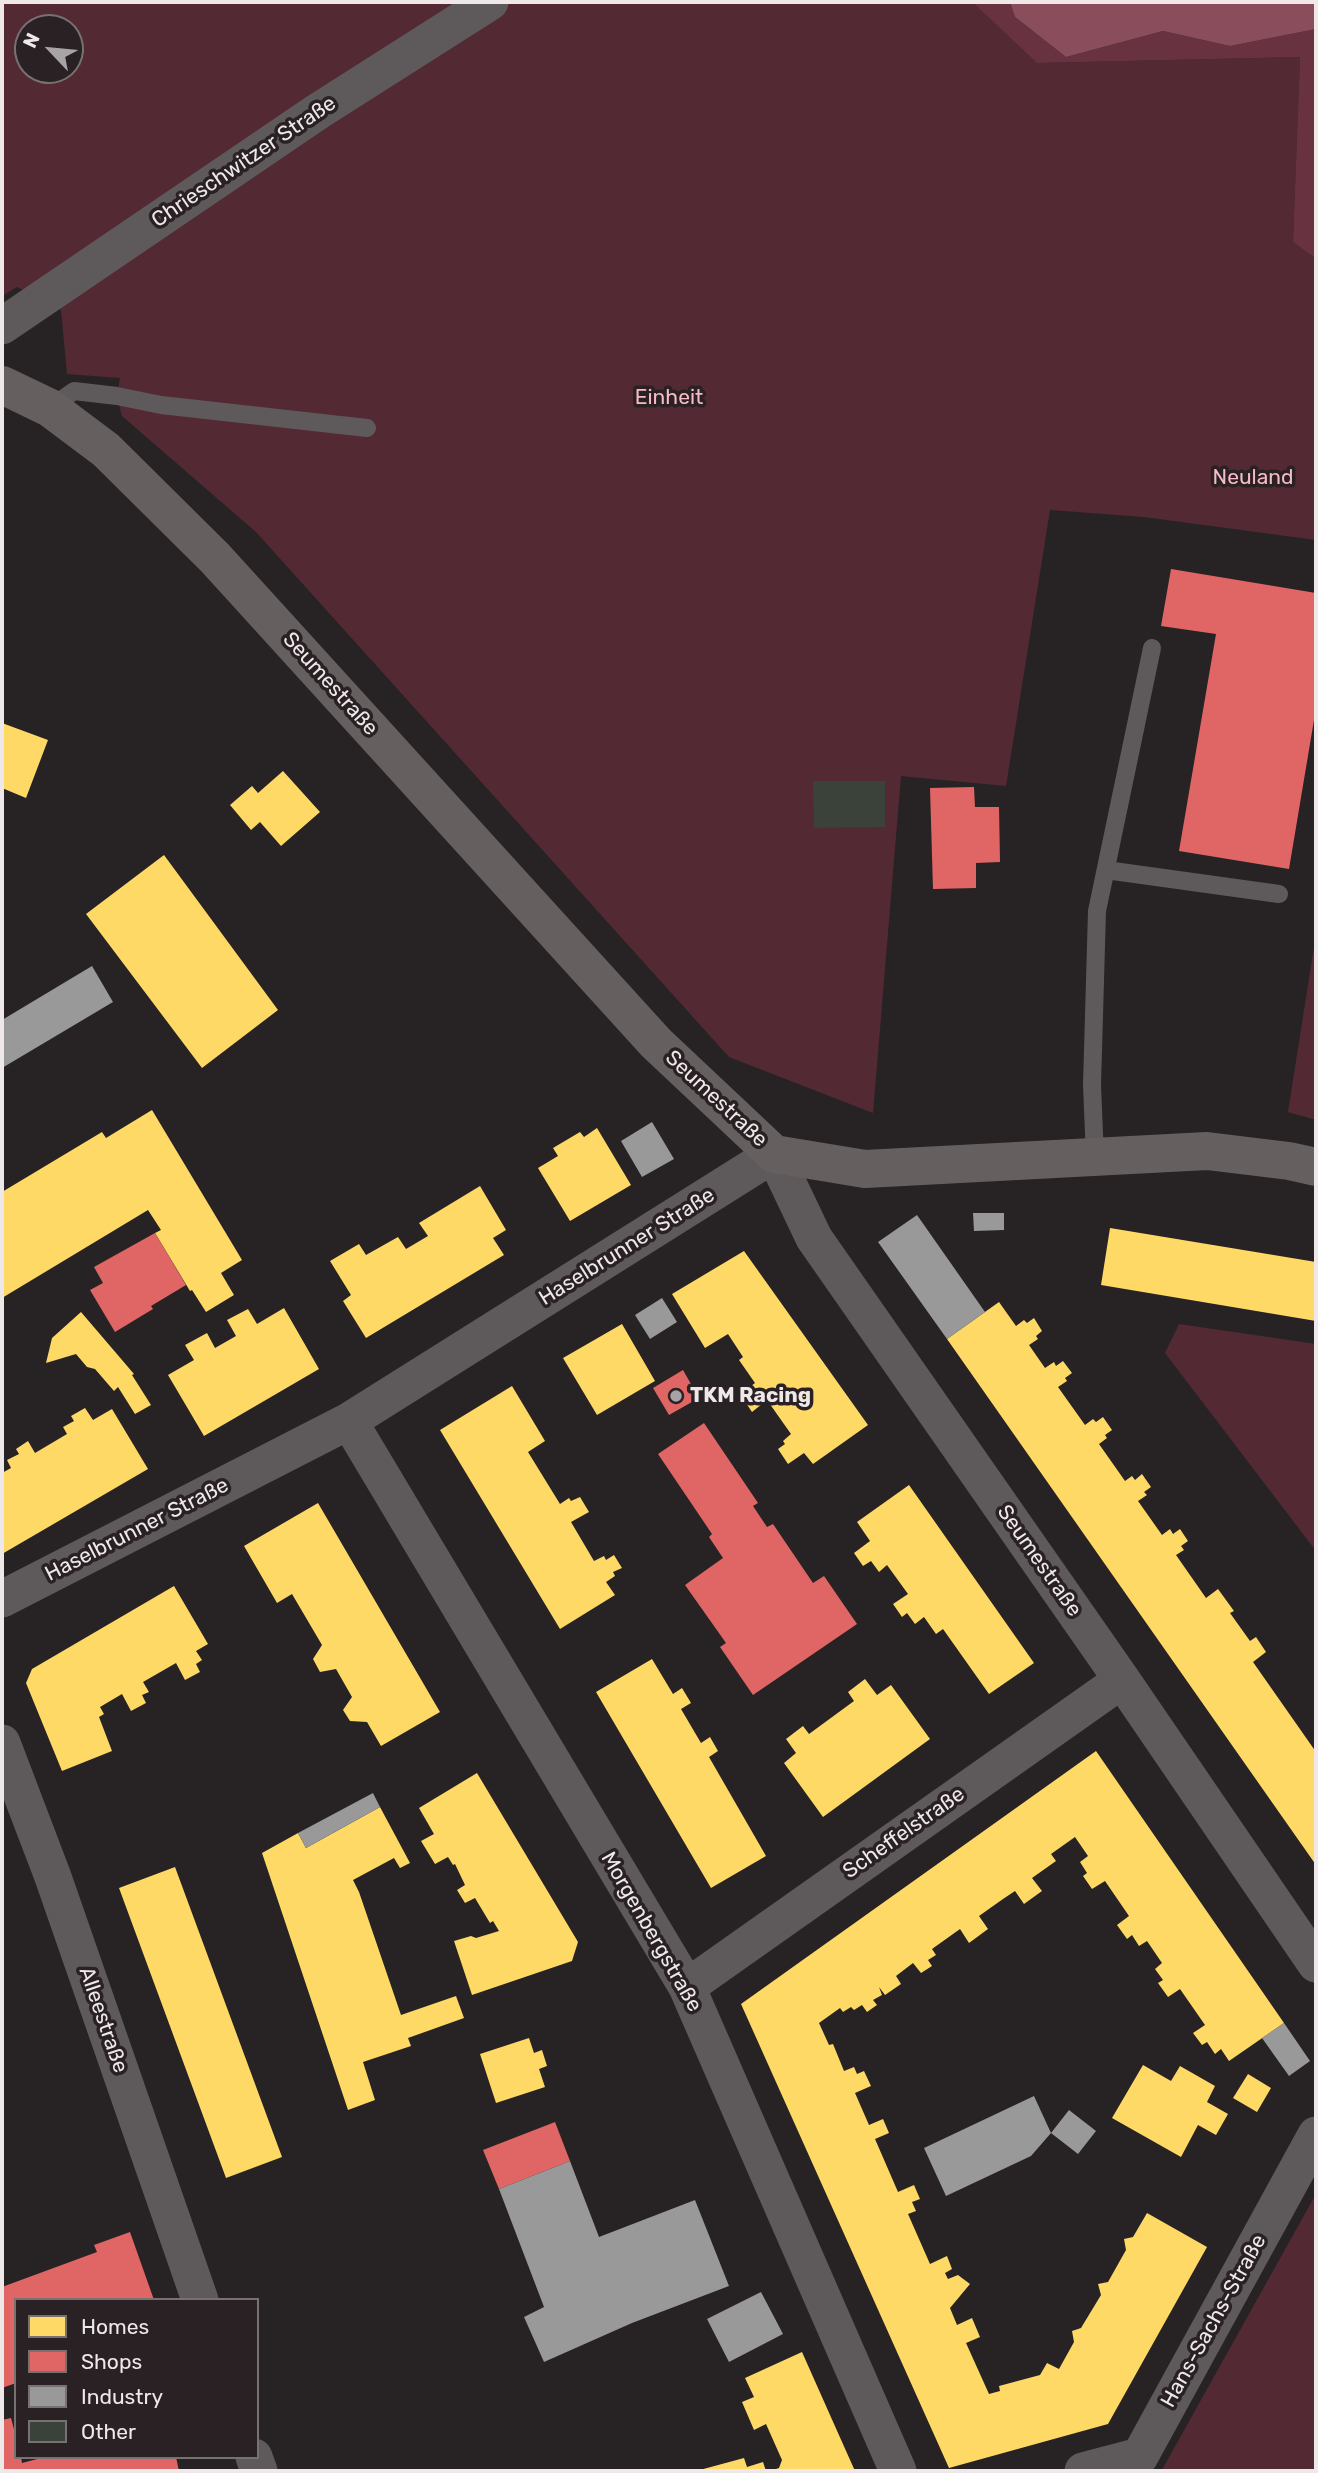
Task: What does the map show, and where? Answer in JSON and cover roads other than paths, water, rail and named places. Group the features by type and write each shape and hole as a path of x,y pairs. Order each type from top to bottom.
{"street":[{"name":"Chrieschwitzer Straße","path":"2,327 317,112 490,2"},
{"name":"Seumestraße","path":"2,385 50,408 106,450 215,558 656,1043 774,1154 814,1238 1316,1964"},
{"path":"774,1154 865,1169 1208,1151 1316,1167"},
{"name":"Haselbrunner Straße","path":"2,1599 349,1421 774,1154"},
{"name":"Morgenbergstraße","path":"349,1421 687,1987 898,2471"},
{"name":"Scheffelstraße","path":"687,1987 1122,1680"},
{"name":"Alleestraße","path":"2,1742 53,1877 199,2298"},
{"name":"Hans-Sachs-Straße","path":"1083,2471 1140,2456 1316,2135"}],"lane":[{"path":"50,408 74,391 161,405 367,428"},
{"path":"1095,1157 1093,1085 1097,911 1152,648"},
{"path":"1106,870 1279,894"}],"place":[{"name":"TKM Racing","path":"676,1396"}],"park label":[{"name":"Einheit","path":"669,398"},
{"name":"Neuland","path":"1253,478"}]}
